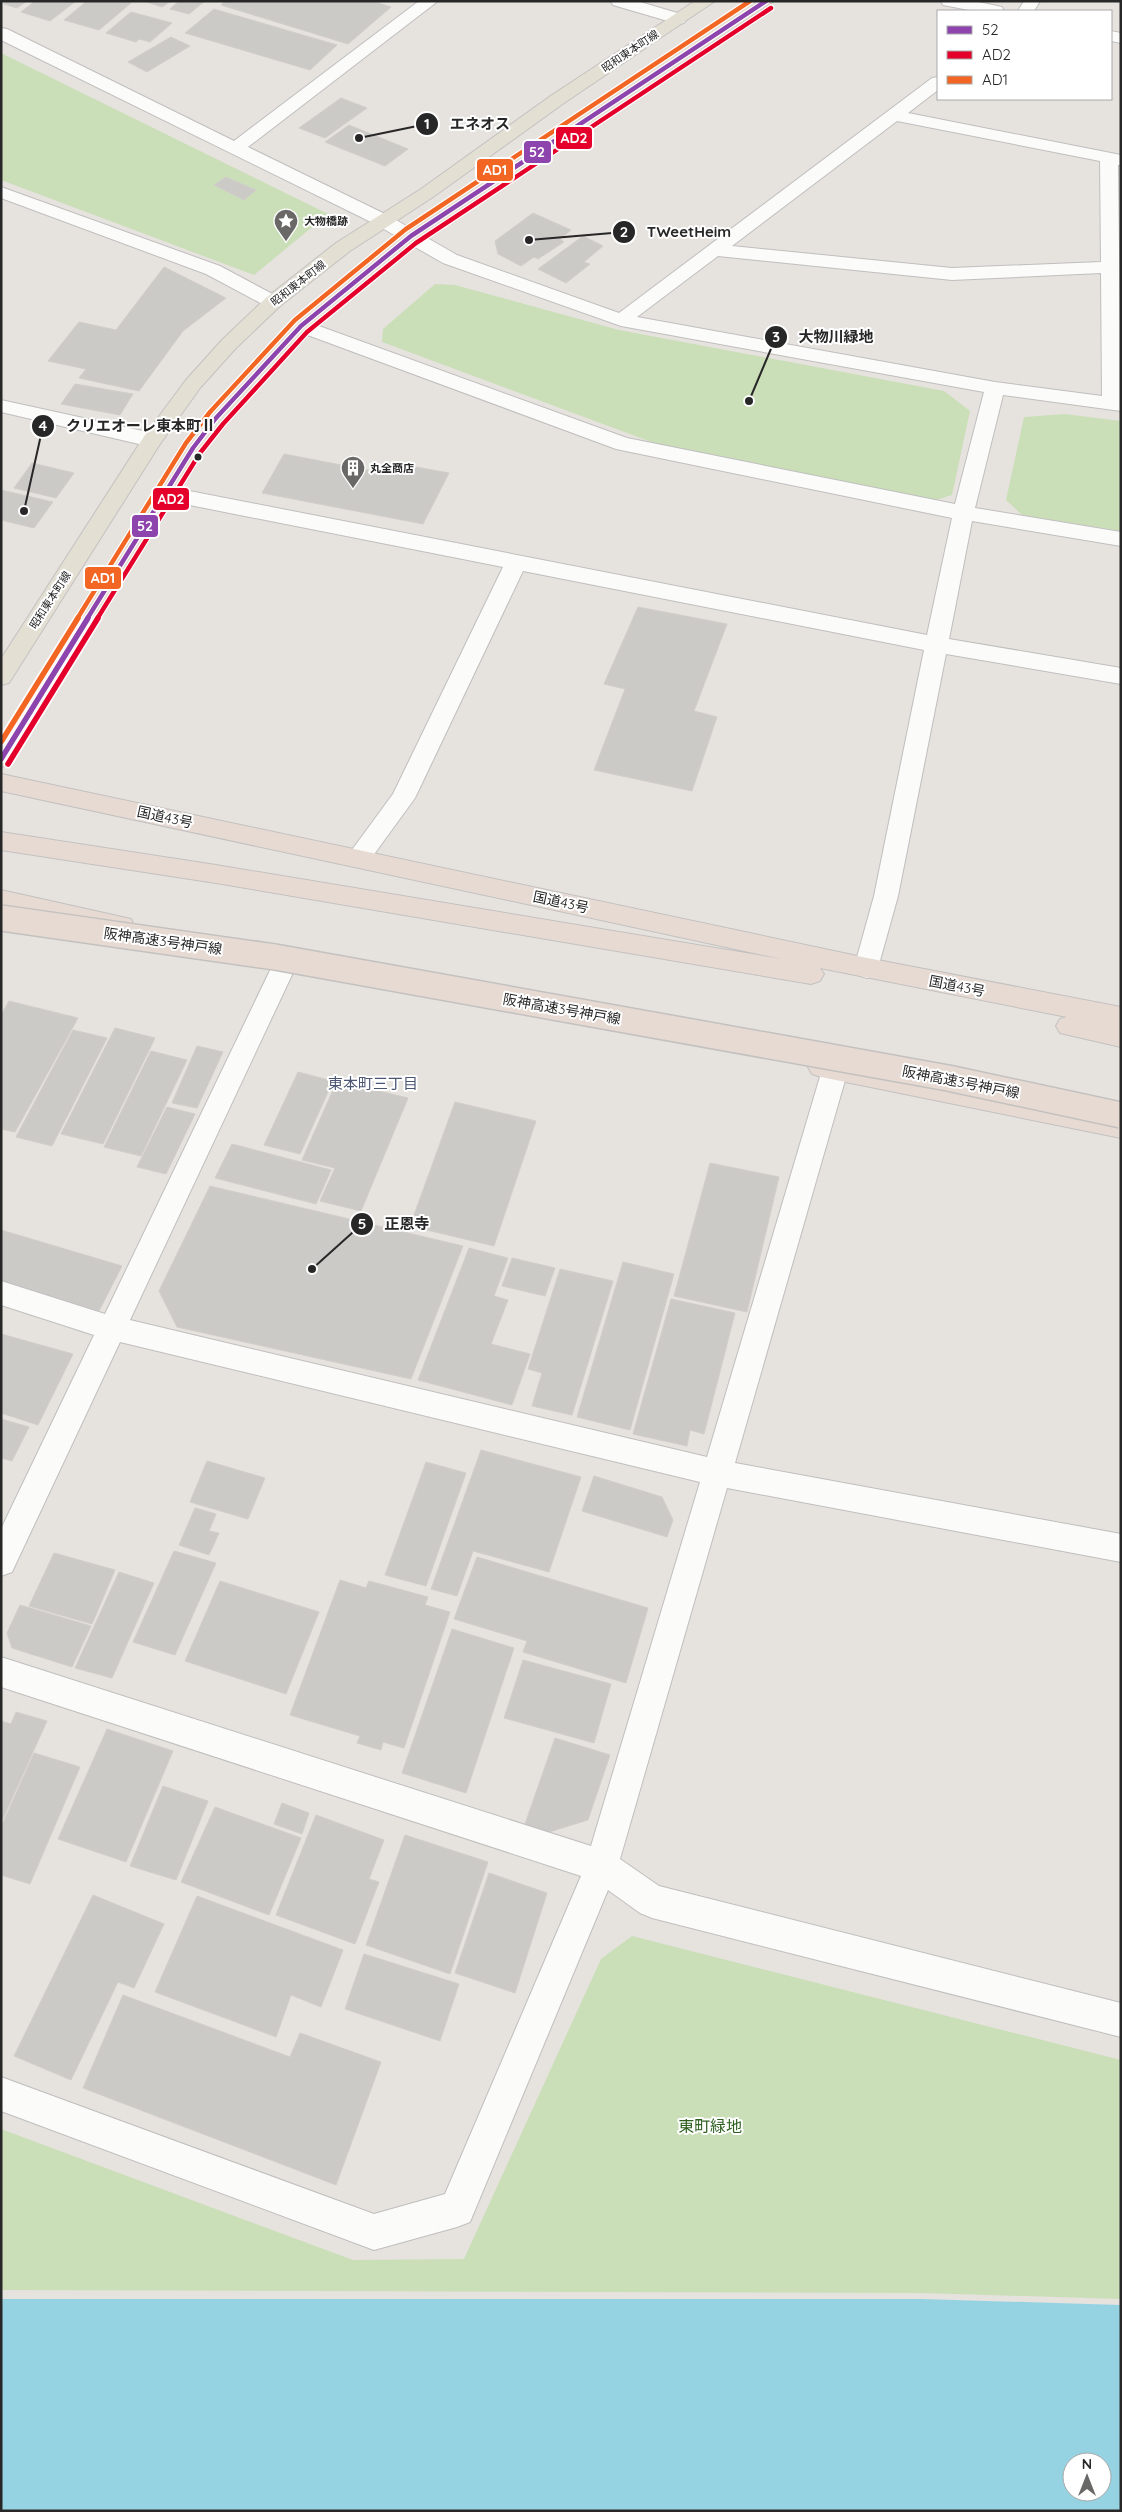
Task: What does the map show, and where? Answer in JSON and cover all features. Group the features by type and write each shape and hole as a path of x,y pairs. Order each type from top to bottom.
{"highway":[{"name":"国道43号","path":"1,782 867,968 1121,1017"},
{"path":"1,841 216,874 874,985 1121,1037"},
{"path":"1,899 286,962 1121,1127"},
{"name":"阪神高速3号神戸線","path":"1,918 275,957 948,1078 1121,1115"}],"main road":[{"name":"昭和東本町線","path":"1,677 152,440 193,384 228,344 273,302 382,220 427,193 558,99 707,1"},
{"path":"1,759 164,493 216,418 301,326 411,236 766,1"}],"street":[{"path":"237,147 430,1"},
{"path":"618,1 678,19"},
{"path":"949,1 991,10"},
{"path":"1,33 237,147 382,220 450,259 621,320 996,388 1116,404 1115,159 894,115"},
{"path":"621,320 716,250 802,182 937,83"},
{"path":"1,192 213,270 273,302"},
{"path":"716,250 952,274 1114,260"},
{"path":"301,326 623,444 963,513 1121,539"},
{"path":"867,968 886,896 963,513 996,388"},
{"path":"1,406 152,440"},
{"path":"164,493 938,644 1121,676"},
{"path":"358,858 403,798 517,561"},
{"path":"1,1562 286,962"},
{"path":"1,2094 374,2232 457,2209 602,1866 835,1070"},
{"path":"1,1293 111,1328 717,1473 1121,1548"},
{"path":"1,1672 602,1866 652,1901 1121,2020"}],"green space":[{"path":"1,53 328,214 254,275 1,180"},
{"path":"435,284 455,285 619,330 944,391 970,411 952,495 936,500 654,443 382,342 383,329"},
{"path":"1065,414 1121,421 1121,531 1022,515 1006,500 1024,417"},
{"name":"東町緑地","path":"632,1936 1121,2060 1121,2299 922,2293 1,2290 1,2129 353,2260 464,2259 601,1959"}],"water":[{"path":"1,2299 922,2299 1121,2305 1121,2511 1,2511"}],"building":[{"path":"8,1 27,1 17,8 4,4"},
{"path":"35,1 76,1 50,21 21,12"},
{"path":"87,1 125,1 131,3 99,30 64,20"},
{"path":"144,1 171,1 162,7"},
{"path":"179,1 205,1 189,14 170,9"},
{"path":"225,1 372,1 391,7 348,44 221,5"},
{"path":"214,9 337,45 310,70 185,33"},
{"path":"131,12 172,23 150,42 139,39 136,42 106,33"},
{"path":"171,37 190,46 147,72 128,62"},
{"path":"341,98 367,108 325,138 299,128"},
{"path":"349,125 408,149 385,166 325,142"},
{"path":"226,177 256,190 244,200 214,185"},
{"path":"533,213 571,230 560,239 564,242 538,259 534,257 521,266 498,254 495,241"},
{"path":"583,236 603,246 584,262 590,264 566,283 538,269"},
{"path":"164,267 226,298 183,331 139,391 79,378 86,369 48,361 79,322 116,330"},
{"path":"75,384 133,394 120,415 61,404"},
{"name":"丸全商店","path":"284,454 388,474 394,463 449,473 423,524 262,493"},
{"path":"32,463 74,473 56,498 14,488"},
{"path":"1,490 53,502 34,528 1,520"},
{"path":"638,607 727,624 694,711 717,717 692,791 594,770 625,689 604,684"},
{"path":"9,1001 78,1018 15,1132 1,1129 1,1015"},
{"path":"115,1028 155,1038 103,1144 61,1134"},
{"path":"73,1030 107,1038 52,1146 16,1137"},
{"path":"197,1046 223,1052 197,1108 172,1103"},
{"path":"151,1051 187,1060 141,1156 104,1147"},
{"path":"298,1072 333,1081 300,1154 264,1145"},
{"path":"337,1081 408,1098 361,1211 320,1201 335,1168 302,1160"},
{"path":"455,1102 536,1121 494,1246 410,1226"},
{"path":"167,1107 195,1114 166,1174 137,1167"},
{"path":"232,1144 331,1170 316,1204 215,1178"},
{"path":"710,1163 779,1177 747,1312 674,1296"},
{"path":"210,1186 463,1246 411,1379 177,1327 159,1291"},
{"path":"1,1230 122,1266 99,1311 1,1281"},
{"path":"469,1248 508,1258 494,1296 508,1300 491,1344 530,1354 512,1405 418,1380"},
{"path":"512,1258 555,1268 545,1296 502,1286"},
{"path":"623,1262 674,1274 630,1430 577,1417"},
{"path":"560,1269 613,1281 572,1415 532,1406 542,1373 528,1369"},
{"path":"671,1299 735,1313 704,1434 690,1430 687,1446 633,1434"},
{"path":"1,1334 73,1354 38,1425 1,1413"},
{"path":"1,1419 29,1427 12,1461 1,1458"},
{"path":"481,1450 581,1477 549,1572 473,1551 457,1596 431,1589"},
{"path":"207,1461 265,1478 248,1519 190,1502"},
{"path":"426,1462 466,1473 426,1586 385,1575"},
{"path":"594,1476 662,1497 673,1520 667,1537 582,1511"},
{"path":"195,1508 216,1514 209,1531 219,1533 209,1555 179,1545"},
{"path":"174,1551 216,1563 175,1655 133,1642"},
{"path":"54,1553 115,1570 92,1624 29,1606"},
{"path":"477,1557 648,1608 626,1683 523,1652 527,1641 454,1619"},
{"path":"119,1572 154,1583 112,1678 75,1668"},
{"path":"340,1580 366,1588 369,1581 428,1597 425,1605 450,1612 404,1748 383,1742 381,1750 357,1743 360,1736 290,1715"},
{"path":"220,1581 319,1612 286,1694 185,1661"},
{"path":"20,1605 91,1626 72,1667 12,1648 7,1633"},
{"path":"452,1629 514,1648 466,1793 402,1773"},
{"path":"523,1660 611,1684 594,1743 504,1718"},
{"path":"16,1712 47,1721 1,1823 1,1721 11,1724"},
{"path":"107,1729 173,1751 126,1862 58,1839"},
{"path":"555,1738 610,1755 588,1820 549,1832 525,1824"},
{"path":"34,1753 80,1767 30,1884 1,1875 1,1827"},
{"path":"163,1786 208,1801 176,1880 130,1866"},
{"path":"282,1803 309,1813 302,1834 274,1824"},
{"path":"215,1807 301,1838 269,1915 181,1882"},
{"path":"316,1815 384,1840 369,1879 379,1882 355,1944 276,1915"},
{"path":"405,1835 488,1862 450,1974 366,1945"},
{"path":"489,1873 547,1893 515,1993 455,1973"},
{"path":"93,1895 164,1924 134,1988 118,1982 71,2080 14,2056"},
{"path":"197,1896 343,1950 321,2007 291,1995 276,2037 155,1992"},
{"path":"364,1954 459,1984 440,2041 345,2009"},
{"path":"123,1995 290,2057 300,2033 381,2062 336,2185 83,2088"}],"transit line":[{"name":"AD1","path":"1,742 186,443 210,412 295,320 373,254 406,229 750,1"},
{"name":"52","path":"1,759 193,448 216,418 301,326 378,261 411,236 766,1"},
{"name":"AD2","path":"8,764 200,453 223,424 307,332 383,268 416,243 771,8"}],"place":[{"name":"エネオス","path":"359,138"},
{"name":"TWeetHeim","path":"529,240"},
{"name":"大物橋跡","path":"286,242"},
{"name":"大物川緑地","path":"749,401"},
{"name":"丸全商店","path":"353,489"},
{"name":"クリエオーレ東本町Ⅱ","path":"24,511"},
{"name":"正恩寺","path":"312,1269"}],"district":[{"name":"東本町三丁目","path":"373,1084"}]}
